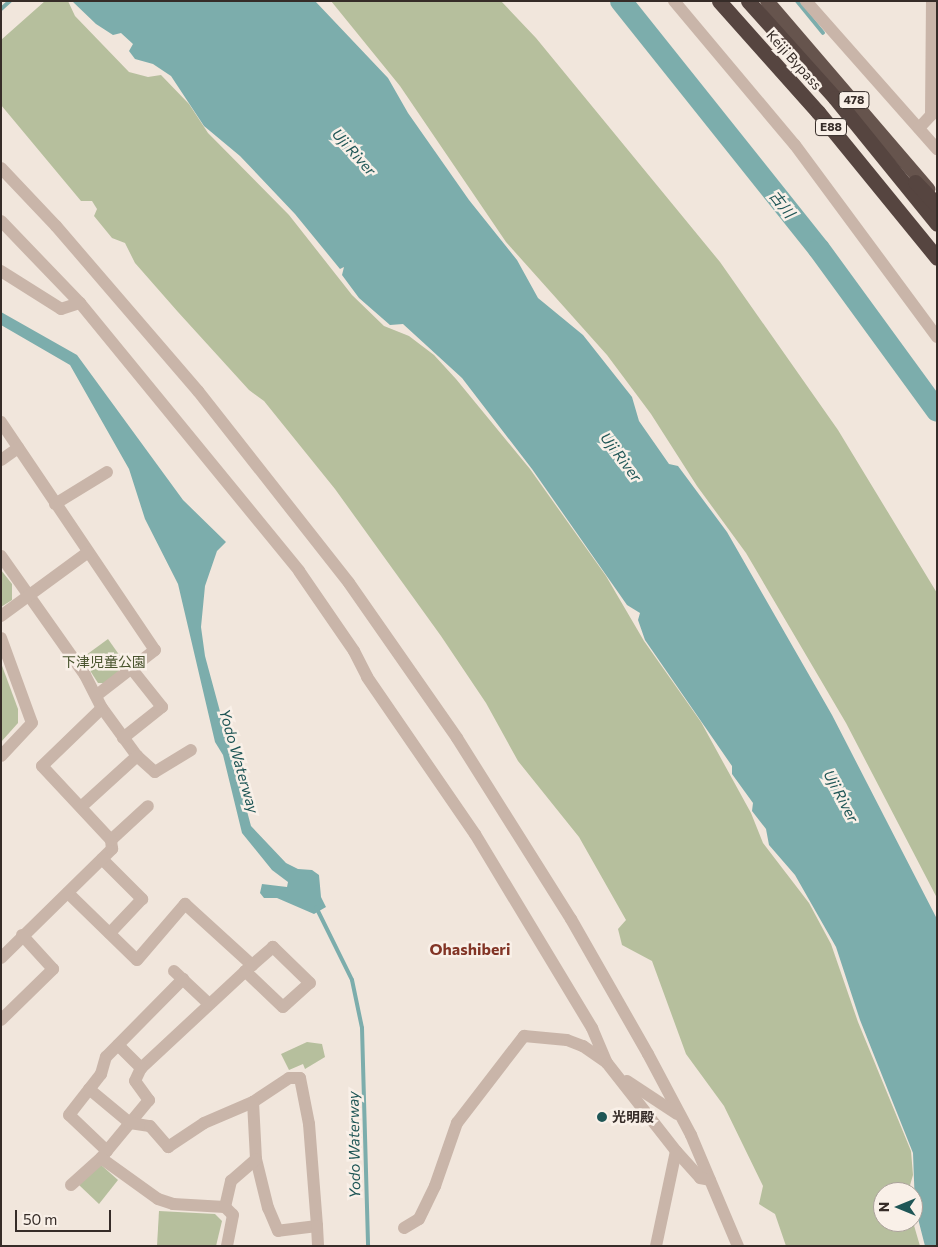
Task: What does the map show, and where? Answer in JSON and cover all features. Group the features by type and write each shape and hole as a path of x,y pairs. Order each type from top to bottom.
{"highway":[{"name":"Keiji Bypass","path":"719,1 818,112 937,258"},
{"name":"Keiji Bypass","path":"748,1 835,98 937,224"},
{"name":"478","path":"767,1 903,158 937,204"},
{"name":"478","path":"778,1 937,186"},
{"path":"835,98 937,204"}],"street":[{"path":"674,1 795,145 937,337"},
{"path":"806,1 937,149"},
{"path":"920,128 931,115 932,1"},
{"path":"1,168 63,233 198,391 349,583 506,812 576,927 679,1116 710,1180 738,1246"},
{"path":"1,221 80,303 299,571 354,651 367,677 475,834 592,1028 607,1063"},
{"path":"1,271 62,310 80,303"},
{"path":"1,422 156,650 97,695"},
{"path":"1,460 18,448"},
{"path":"55,504 107,472"},
{"path":"1,616 88,552"},
{"path":"1,556 30,594 97,695 102,708 136,756 155,772 191,750"},
{"path":"1,638 32,723 1,756"},
{"path":"123,738 162,707 131,668"},
{"path":"3,953 112,849 111,840 42,766 102,708"},
{"path":"81,806 136,756"},
{"path":"111,840 148,806"},
{"path":"102,859 142,899 110,933"},
{"path":"68,893 137,960 185,904 249,968 283,1007 310,983 273,947 249,968 209,1004 183,1032 141,1068 135,1081 149,1100 104,1154 71,1185"},
{"path":"1,1020 53,969 22,935"},
{"path":"209,1004 179,975 106,1057 101,1074 69,1114 104,1154 158,1200 173,1204 225,1207 233,1215 227,1246"},
{"path":"404,1228 419,1219 435,1186 457,1123 524,1036 567,1040 583,1046 607,1063 676,1151 700,1178 710,1180"},
{"path":"118,1045 141,1068"},
{"path":"616,1074 679,1116"},
{"path":"89,1089 130,1123 150,1126 168,1147 210,1120 253,1102 289,1078 300,1078 309,1124 318,1246"},
{"path":"253,1102 256,1159 268,1208 278,1231 317,1226"},
{"path":"656,1246 676,1151"},
{"path":"225,1207 231,1181 256,1159"}],"green space":[{"path":"45,1 68,1 75,16 129,72 148,77 161,75 189,104 208,133 289,215 352,295 384,326 409,336 434,355 530,469 606,576 644,641 701,722 751,813 763,843 809,903 831,944 858,1022 911,1151 913,1175 911,1182 873,1182 873,1232 916,1232 920,1246 786,1246 775,1214 759,1204 763,1186 724,1106 686,1054 652,961 622,945 618,929 626,920 579,837 518,761 486,703 441,636 335,489 264,401 249,390 135,263 125,243 112,238 94,216 97,209 92,201 81,201 1,105 1,40"},
{"path":"331,1 501,1 536,38 720,262 838,430 937,593 937,898 846,723 746,553 697,486 651,414 607,355 506,242 400,86"},
{"path":"1,570 12,584 12,600 1,607"},
{"name":"下津児童公園","path":"108,639 127,666 105,683 98,683 82,658"},
{"path":"1,663 18,709 18,723 1,742"},
{"path":"307,1042 322,1044 325,1057 305,1069 303,1064 289,1070 281,1054"},
{"path":"100,1164 118,1180 99,1204 79,1185"},
{"path":"159,1211 215,1214 222,1221 216,1246 157,1246"}],"water":[{"name":"Uji River","path":"72,1 315,1 388,78 408,113 469,200 517,260 538,298 583,335 632,397 639,421 669,464 678,466 727,532 832,715 937,919 937,1246 925,1246 921,1232 923,1232 923,1182 914,1182 913,1153 860,1020 836,947 795,875 769,845 766,829 752,811 753,803 732,774 732,766 645,640 638,620 640,613 627,605 532,469 462,378 403,324 390,325 359,298 342,275 344,267 340,269 295,214 240,156 204,126 171,76 153,64 135,59 129,51 133,44 121,33 113,35 96,24"},
{"path":"1,312 77,355 183,500 226,542 217,551 205,586 201,627 205,656 251,826 286,863 298,869 312,870 319,875 321,897 326,907 314,914 277,898 264,898 260,893 262,884 287,887 288,882 272,870 242,833 223,755 215,742 178,584 145,519 129,469 70,365 1,325"}],"waterway":[{"path":"1,9 10,1"},
{"name":"古川","path":"621,1 819,249 937,411"},
{"path":"797,1 823,33"},
{"name":"Yodo Waterway","path":"316,907 352,980 362,1028 368,1246"}],"place":[{"name":"光明殿","path":"602,1117"}],"district":[{"name":"Ohashiberi","path":"470,949"}]}
